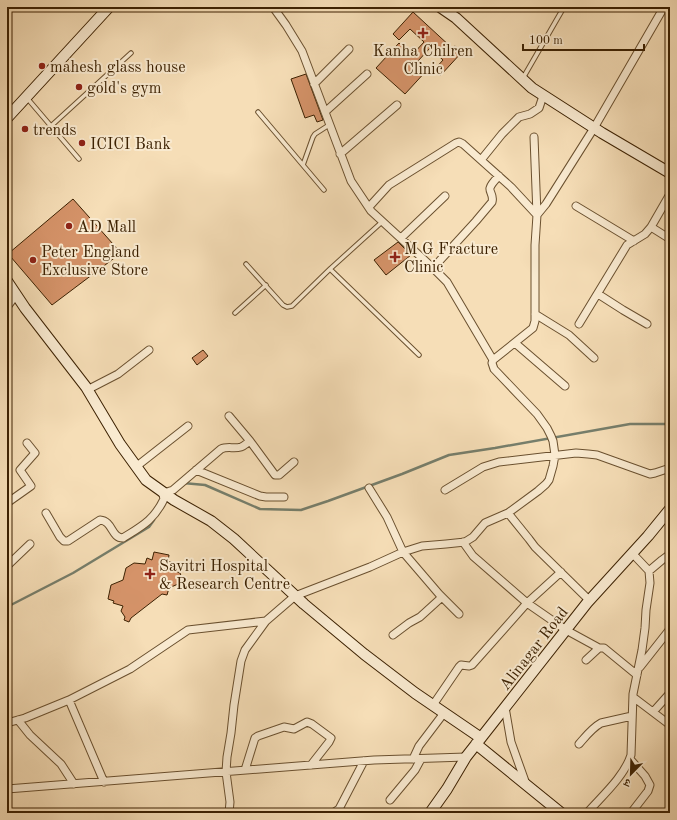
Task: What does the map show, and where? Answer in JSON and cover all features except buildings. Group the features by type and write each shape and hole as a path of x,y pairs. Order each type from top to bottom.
{"main road":[{"path":"7,118 109,7"},
{"path":"440,7 456,18 532,88 594,128 670,173"},
{"path":"7,281 87,390 120,444 146,480 174,500 211,521 234,539 295,596 364,654 444,712 561,813"},
{"name":"Alinagar Road","path":"430,813 448,789 466,757 589,600 670,509"}],"street":[{"path":"229,813 230,802 226,772 227,757 241,661 245,650 266,621 295,596 370,567 402,552 422,546 462,542 473,537 485,523 508,513 546,484 552,473 555,455 552,439 547,428 537,414 494,369 492,360 447,282 369,207 351,181 302,51 273,7"},
{"path":"537,215 546,204 594,128 664,7"},
{"path":"314,84 349,49"},
{"path":"325,112 366,74"},
{"path":"481,160 502,134 519,117 530,114 539,108 544,96"},
{"path":"340,154 397,105"},
{"path":"492,360 533,328 535,321 535,244 537,215 534,137"},
{"path":"369,207 389,185 459,142 511,187 537,215"},
{"path":"433,268 492,202 493,198 490,187 499,176"},
{"path":"579,324 627,245 645,234 651,227 670,194"},
{"path":"401,238 445,196"},
{"path":"576,206 634,241"},
{"path":"651,227 670,239"},
{"path":"598,294 647,324"},
{"path":"7,307 16,295"},
{"path":"535,314 569,335 594,358"},
{"path":"515,343 565,386"},
{"path":"87,390 118,374 149,350"},
{"path":"229,416 275,475 279,475 294,462"},
{"path":"136,466 188,426"},
{"path":"46,513 60,537 64,541 68,541 100,520 107,523 117,536 123,538 148,522 155,515 164,499 165,494 173,490 220,449 227,447 241,447 250,441"},
{"path":"7,503 31,486 20,470 35,453 27,444"},
{"path":"445,490 483,467 499,462 555,455 576,453 588,454 650,474 670,468"},
{"path":"196,470 260,496 284,497"},
{"path":"369,488 387,517 402,552 459,614"},
{"path":"508,513 528,540 589,600"},
{"path":"462,542 473,556 527,603 566,630 599,648 604,648 638,672"},
{"path":"7,566 30,544"},
{"path":"587,813 622,773 628,764 631,755 633,697 645,628 650,583 649,571 632,553"},
{"path":"649,571 670,554"},
{"path":"433,705 459,667 461,665 472,665 527,603 561,572"},
{"path":"393,635 420,617 442,597"},
{"path":"7,723 25,718 69,700 130,669 188,630 266,621"},
{"path":"638,672 670,629"},
{"path":"586,660 599,648"},
{"path":"653,712 670,693"},
{"path":"633,697 670,725"},
{"path":"69,700 104,782"},
{"path":"505,707 510,742 526,784"},
{"path":"413,759 419,746 444,712"},
{"path":"579,744 590,731 601,723 632,716"},
{"path":"18,720 30,735 61,764 74,784"},
{"path":"244,770 255,738 284,727 294,729 307,722 331,738 311,765"},
{"path":"7,789 364,761 466,757"},
{"path":"390,800 415,770 421,759"},
{"path":"630,759 645,776 650,785 648,791 631,813"},
{"path":"333,813 339,809 364,761"}],"lane":[{"path":"523,79 564,7"},
{"path":"51,126 131,53"},
{"path":"26,97 80,159"},
{"path":"258,112 324,190"},
{"path":"303,165 315,134 330,125"},
{"path":"246,264 283,305 289,307 292,306 383,221"},
{"path":"330,269 419,355"},
{"path":"235,313 266,285"}],"waterway":[{"path":"183,483 205,485 260,509 301,510 402,474 449,455 630,424 670,424"},
{"path":"7,607 73,573 149,527 154,520"}],"place":[{"name":"Kanha Chilren Clinic","path":"423,33"},
{"name":"mahesh glass house","path":"42,66"},
{"name":"gold's gym","path":"79,87"},
{"name":"trends","path":"25,129"},
{"name":"ICICI Bank","path":"82,143"},
{"name":"AD Mall","path":"69,226"},
{"name":"M G Fracture Clinic","path":"395,257"},
{"name":"Peter England Exclusive Store","path":"33,260"},
{"name":"Savitri Hospital & Research Centre","path":"150,574"}]}
